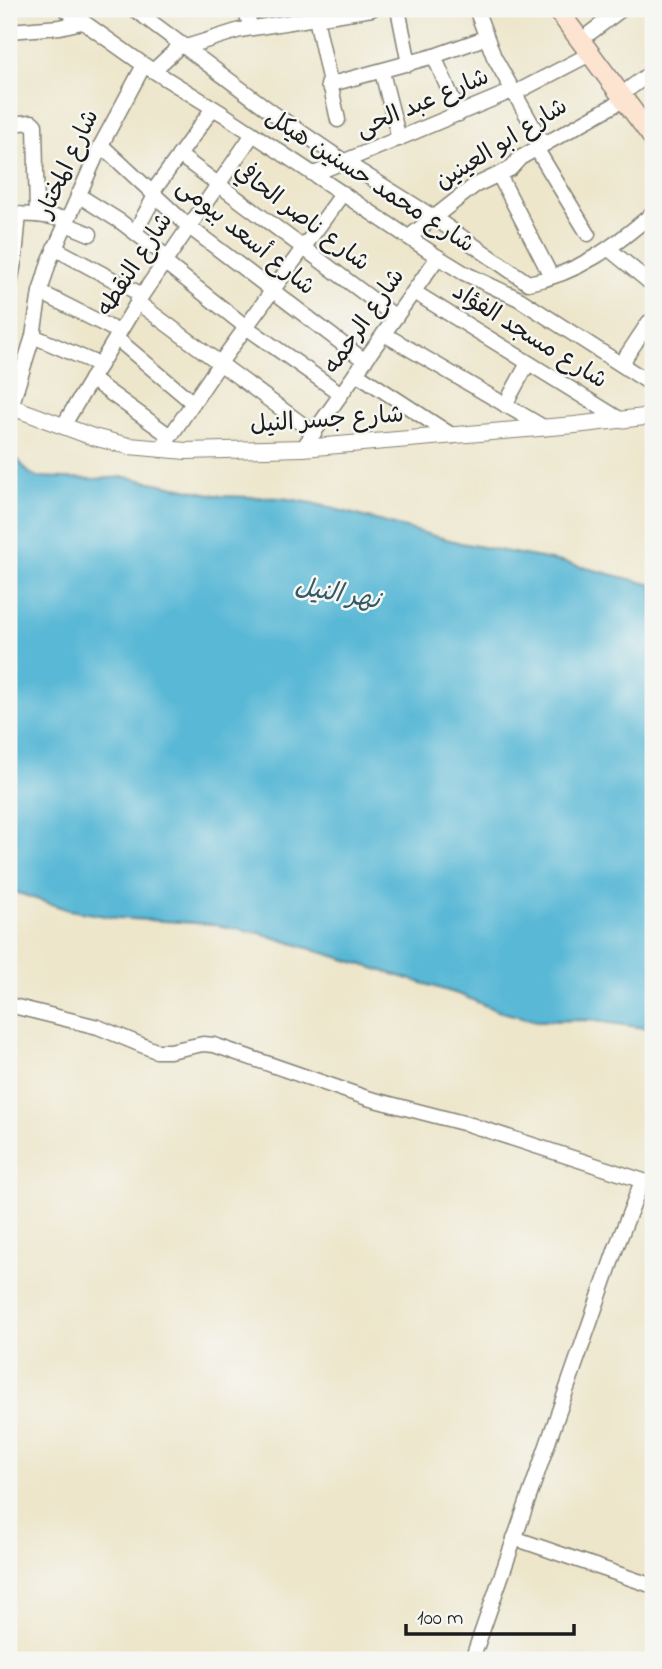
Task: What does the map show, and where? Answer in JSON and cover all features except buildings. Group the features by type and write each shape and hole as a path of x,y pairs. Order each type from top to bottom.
{"main road":[{"path":"557,9 590,54 653,120"},
{"path":"572,9 590,33 653,138"}],"street":[{"path":"134,9 274,113 528,283 591,260 610,249 653,214"},
{"path":"245,9 251,27"},
{"path":"184,45 296,15 316,18 372,9"},
{"path":"398,9 410,64"},
{"name":"شارع عبد الحى","path":"476,9 485,38 588,234"},
{"path":"590,33 622,9"},
{"path":"9,32 70,26 75,14"},
{"name":"شارع محمد حسنين هيكل","path":"75,14 149,68 439,257 464,273 519,299 653,385"},
{"path":"316,18 328,85 338,120"},
{"path":"328,85 410,64 485,38"},
{"name":"شارع المختار","path":"10,407 33,335 40,292 54,248 101,145 149,68 184,45"},
{"name":"شارع عبد الحى","path":"314,174 512,92 590,54"},
{"path":"434,56 459,114"},
{"name":"شارع ابو العينين","path":"409,237 474,186 510,169 518,159 627,94 653,71"},
{"path":"382,72 399,139"},
{"path":"135,232 154,194 213,108"},
{"path":"9,124 32,122 36,128 37,215"},
{"name":"شارع النقطه","path":"64,426 140,298 253,134"},
{"name":"شارع أسعد بيومى","path":"101,145 188,226 365,360"},
{"name":"شارع ناصر الحافي","path":"179,155 396,317"},
{"path":"499,175 551,276"},
{"path":"91,379 165,443 343,193"},
{"path":"78,195 135,232 246,327 341,394"},
{"path":"9,289 14,214 37,215 67,222 90,234"},
{"path":"54,248 140,298 220,363 314,433"},
{"path":"610,249 653,285"},
{"name":"شارع الرحمه","path":"303,448 439,257"},
{"path":"40,292 118,335 193,402"},
{"name":"شارع مسجد الفؤاد","path":"414,292 621,420"},
{"path":"621,364 649,322"},
{"path":"384,334 545,428"},
{"path":"33,335 100,365"},
{"path":"505,405 528,363"},
{"path":"356,373 453,436"},
{"name":"شارع جسر النيل","path":"10,407 129,446 165,443 303,448 545,428 653,416"},
{"path":"9,1005 98,1027 156,1051 203,1044 214,1045 367,1098 471,1125 648,1182 514,1538 472,1660"},
{"path":"514,1538 653,1586"}],"water":[{"name":"نهر النيل","path":"9,449 28,472 37,477 126,477 221,496 282,498 312,503 461,543 567,563 653,585 653,1029 588,1020 537,1021 498,1011 461,995 259,933 210,924 117,918 69,910 9,890"}]}
